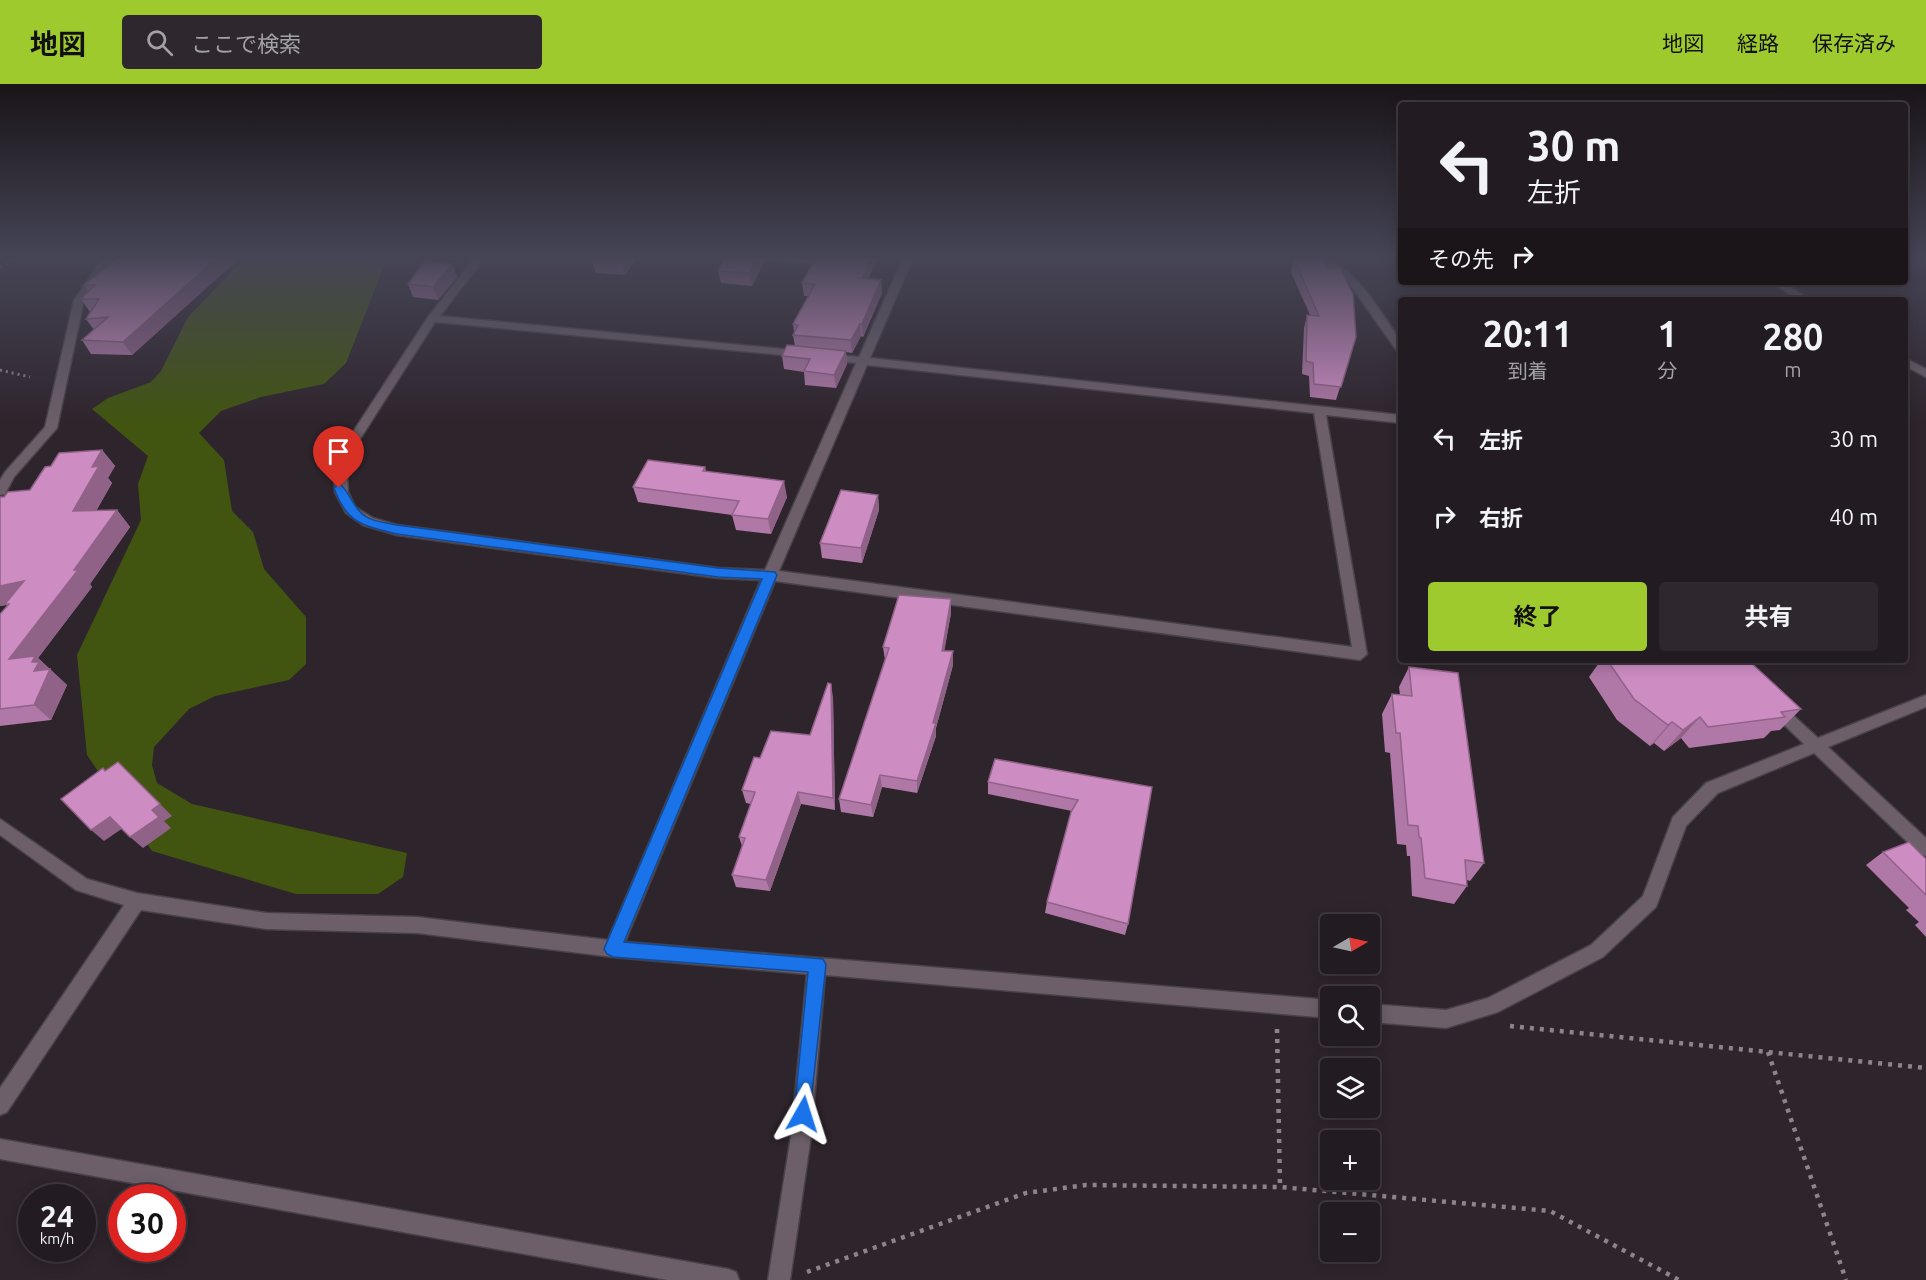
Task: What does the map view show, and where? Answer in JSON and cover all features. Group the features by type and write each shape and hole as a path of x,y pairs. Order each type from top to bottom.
{"street":[{"path":"0,491 9,475 51,429 76,312"},
{"path":"439,312 340,461 339,488 346,506 363,521 397,530 707,571 770,575 1360,654 1319,410"},
{"path":"613,949 770,575 884,312"},
{"path":"1375,312 1398,345"},
{"path":"434,319 863,360 1398,419"},
{"path":"1908,363 1926,374"},
{"path":"1767,699 1926,849"},
{"path":"1380,1014 1446,1019 1491,1006 1598,951 1650,901 1679,822 1712,788 1926,701"},
{"path":"0,826 82,885 137,902 266,921 417,925 613,949 1320,1008"},
{"path":"0,1105 137,902"},
{"path":"787,1278 817,965"},
{"path":"0,1149 728,1280"}],"path":[{"path":"0,370 30,377"},
{"path":"1276,1005 1280,1187"},
{"path":"1506,1025 1926,1068"},
{"path":"1768,1052 1846,1280"},
{"path":"787,1278 1026,1192 1086,1185 1280,1187 1550,1211 1679,1280"}],"green space":[{"path":"193,312 366,312 346,363 324,384 261,397 221,411 199,433 224,460 232,511 253,532 264,569 306,617 306,664 289,680 215,696 189,709 154,747 152,765 157,783 192,804 407,853 403,877 378,894 296,894 152,851 87,755 77,655 141,520 138,484 148,456 92,409 108,398 151,382 161,371 188,317"}],"building":[{"path":"91,312 157,312 123,342 82,340 108,317 86,319"},
{"path":"800,312 867,312 851,340 793,335 798,325 793,324"},
{"path":"1317,312 1354,312 1356,337 1341,387 1314,384 1313,363 1306,361 1307,315 1319,316"},
{"path":"787,345 846,351 834,375 804,371 810,359 782,356"},
{"path":"102,450 92,467 99,466 73,511 117,510 74,570 78,570 9,659 35,656 32,662 39,662 34,671 50,669 34,705 0,709 0,614 9,604 5,604 24,581 0,586 0,497 4,497 8,492 30,490 45,467 51,466 59,453"},
{"path":"648,460 705,467 703,471 784,481 768,519 732,515 739,501 633,487"},
{"path":"841,490 878,495 861,548 820,543"},
{"path":"899,595 951,599 942,651 953,651 933,723 936,723 917,781 880,775 871,805 839,799 889,648 883,647"},
{"path":"1609,663 1751,663 1801,709 1781,712 1785,717 1708,727 1700,717 1683,730 1672,722 1668,725 1634,699"},
{"path":"1409,667 1458,673 1484,863 1465,860 1467,886 1425,878 1418,826 1408,825 1400,733 1396,733 1392,694 1412,696"},
{"path":"828,683 831,684 833,798 798,792 766,880 732,875 745,838 739,837 755,792 742,790 754,757 760,758 771,731 810,735"},
{"path":"995,759 1152,787 1128,924 1047,902 1071,812 1078,800 988,782"},
{"path":"118,762 160,804 152,810 159,817 130,837 110,817 91,830 61,799 103,768 105,771"},
{"path":"1909,842 1926,859 1926,895 1883,852"}],"route":[{"path":"339,488 346,506 363,521 397,530 718,573 729,571 770,575 613,949 817,965 803,1114"}]}
